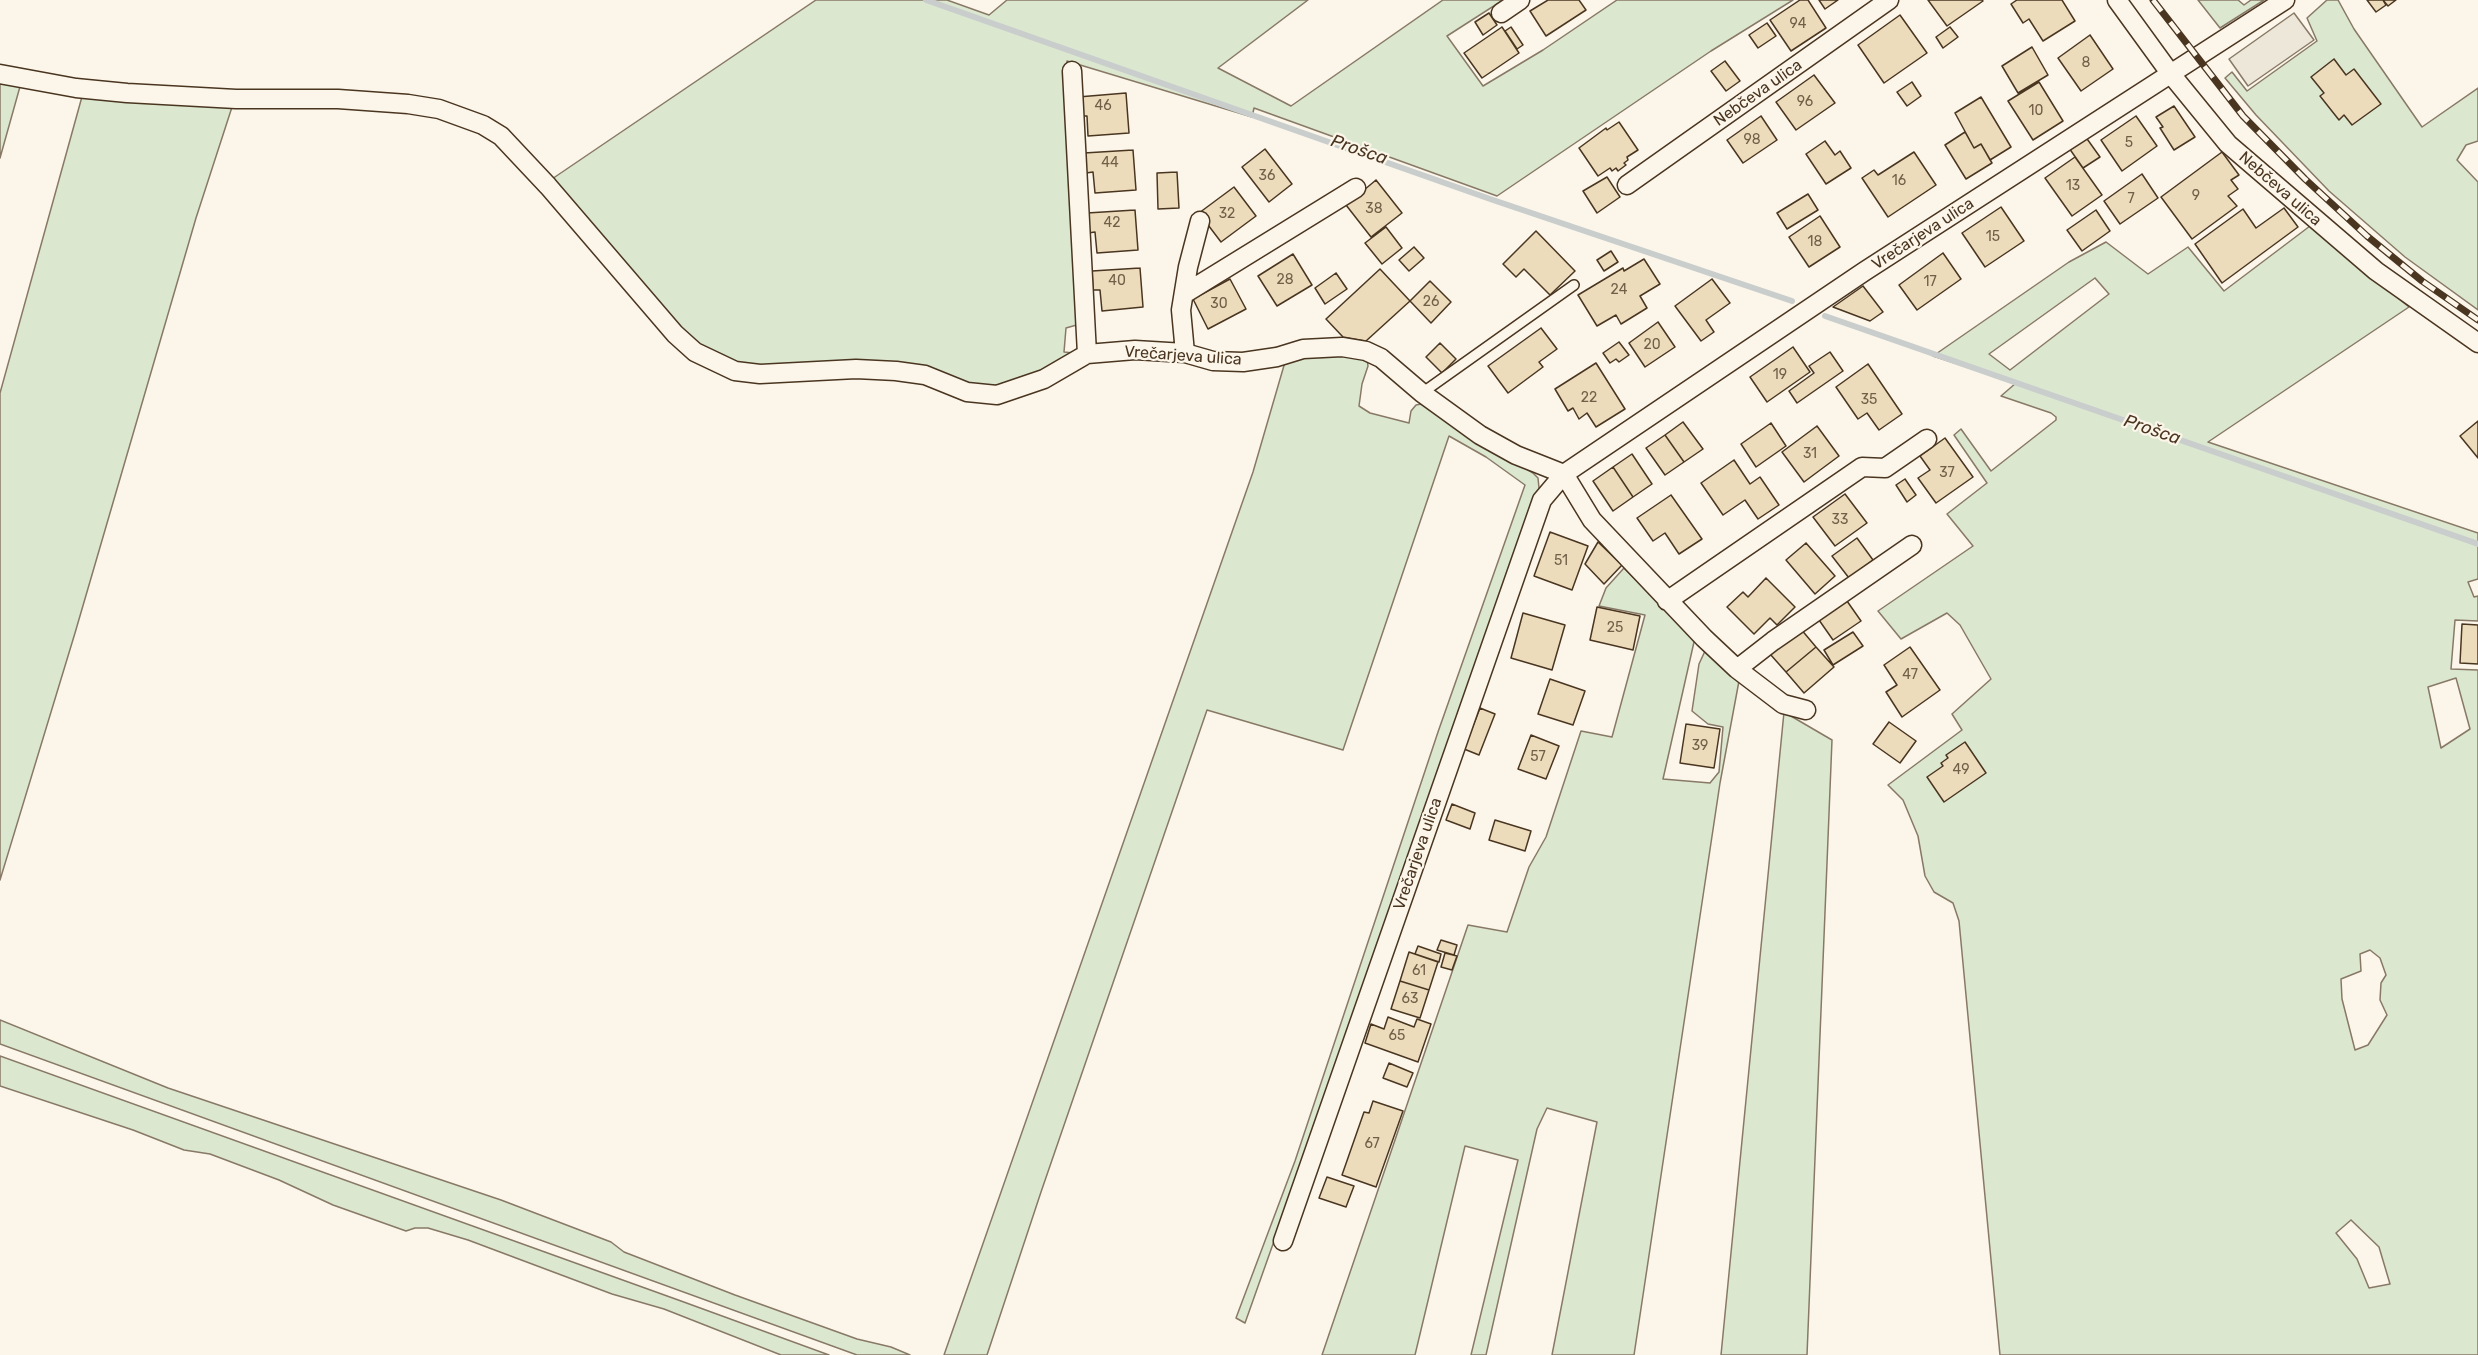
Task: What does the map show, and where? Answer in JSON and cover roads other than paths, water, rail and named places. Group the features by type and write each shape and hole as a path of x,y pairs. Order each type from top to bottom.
{"street":[{"path":"1501,13 1520,0"},
{"name":"Nebčeva ulica","path":"1627,185 1888,0"},
{"name":"Nebčeva ulica","path":"2117,0 2170,73 2228,144 2376,271 2478,343"},
{"name":"Vrečarjeva ulica","path":"1283,1241 1542,500 1564,474 1866,271 2285,0"},
{"path":"1072,71 1087,354"},
{"name":"Vrečarjeva ulica","path":"0,74 76,88 127,93 236,99 338,99 408,104 439,109 483,125 501,136 548,186 675,334 695,352 735,371 760,374 856,369 896,371 925,375 967,392 997,395 1044,380 1087,354 1135,350 1185,353 1213,361 1243,362 1277,357 1303,349 1342,347 1366,351 1381,358 1422,393 1480,435 1516,455 1564,474"},
{"path":"1184,294 1356,188"},
{"path":"1185,353 1181,321 1184,294 1188,267 1200,221"},
{"path":"1667,601 1862,467 1885,468 1927,440"},
{"path":"1564,474 1592,520 1667,601 1737,669 1783,704 1806,710"},
{"path":"1737,669 1826,603 1912,545"}],"lane":[{"path":"1422,393 1574,285"}],"waterway":[{"name":"Prošca","path":"926,0 1493,200 1792,301"},
{"name":"Prošca","path":"1825,316 2478,544"}],"railway":[{"path":"2153,0 2243,116 2305,179 2367,236 2422,281 2478,320"}]}
